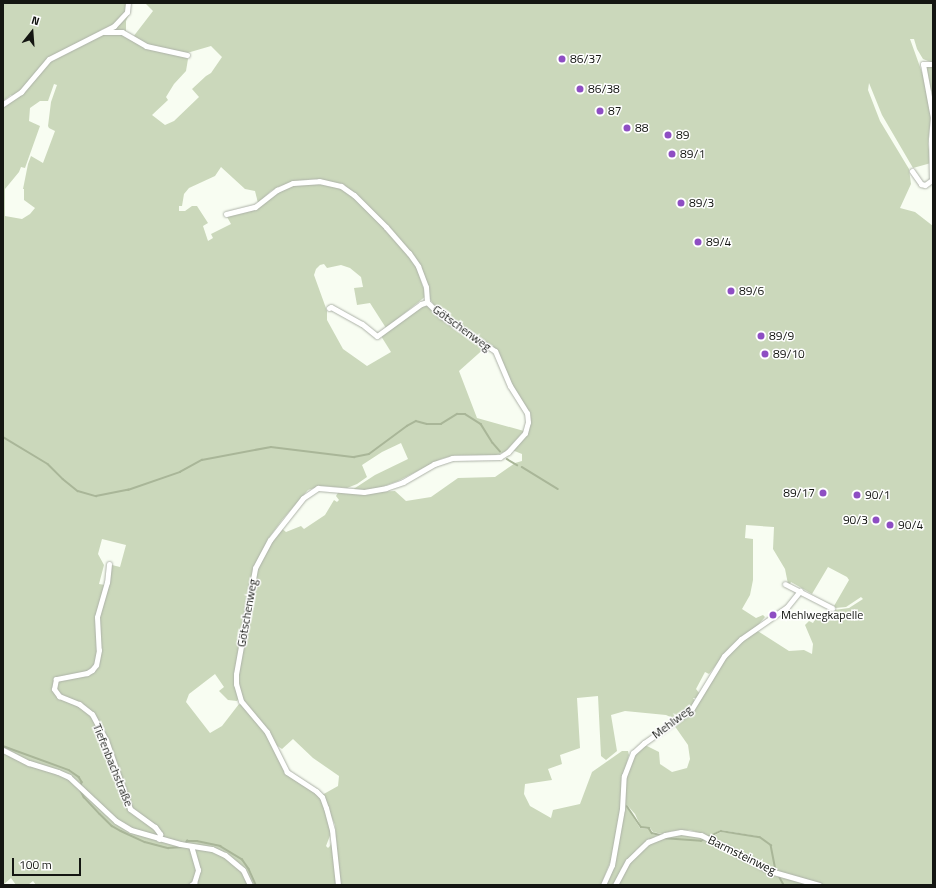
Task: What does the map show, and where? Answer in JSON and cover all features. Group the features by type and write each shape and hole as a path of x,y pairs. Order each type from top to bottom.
{"street":[{"path":"3,104 21,92 49,60 114,26 128,12 128,3"},
{"path":"101,32 122,32 146,46 187,55"},
{"path":"912,171 915,178 921,184 925,184 932,180 931,139 933,118 923,64 933,64"},
{"name":"Götschenweg","path":"226,214 255,207 277,190 293,183 319,181 341,186 354,195 386,227 409,253 418,266 426,287 427,302 441,316 494,351 510,386 527,413 528,422 525,433 508,452 500,457 452,458 434,464 403,482 386,488 364,492 318,488 303,498 274,534 255,568 236,674 236,684 241,701 267,732 287,772 316,790 322,797 332,830 338,885"},
{"name":"Götschenweg","path":"329,308 332,307 346,317 362,324 377,336 421,304 427,302"},
{"name":"Tiefenbachstraße","path":"109,564 107,582 97,617 99,650 96,665 87,673 56,678 54,689 59,696 79,704 92,714 106,740 130,809 155,827 160,834 159,839"},
{"path":"785,584 832,608"},
{"name":"Mehlweg","path":"603,885 612,865 622,809 624,776 633,753 644,742 691,710 724,656 741,639 783,610 800,591"},
{"name":"Tiefenbachstraße","path":"3,750 33,764 58,772 76,783 122,826 140,834 159,839 216,850 232,859 242,870 250,885"},
{"name":"Barmsteinweg","path":"615,885 628,861 637,850 648,842 664,835 681,832 701,835 770,871 820,885"},
{"path":"190,846 198,870 194,883 191,885"}],"green space":[{"path":"3,3 128,3 127,11 113,25 101,30 100,33 121,34 145,48 185,55 188,59 186,71 174,84 166,97 168,100 152,115 165,125 174,121 199,97 192,89 211,73 222,57 211,46 187,53 149,46 141,43 133,37 153,11 145,3 933,3 933,63 923,59 917,49 914,39 910,39 924,78 930,105 931,116 928,144 931,163 913,168 882,115 869,83 868,90 880,121 909,169 911,184 900,208 915,212 933,226 933,885 605,885 615,856 623,807 626,776 634,754 645,745 659,752 660,764 672,772 687,768 690,759 688,745 674,725 689,714 696,706 712,676 732,649 756,630 789,651 804,650 812,654 813,644 805,625 809,621 813,623 819,612 829,618 834,610 849,608 863,599 861,597 846,607 835,608 834,606 849,580 847,577 828,567 812,594 791,582 788,584 785,569 773,549 774,527 746,525 745,538 753,539 753,580 750,595 742,609 756,618 763,615 765,617 757,626 730,647 709,674 705,672 696,689 700,694 698,698 693,698 695,701 689,710 675,719 666,715 625,711 611,715 617,751 606,760 601,756 598,696 577,698 580,748 560,755 562,764 548,769 552,780 525,784 524,794 530,806 551,818 553,810 580,804 592,772 622,751 628,751 629,755 623,777 620,809 611,860 601,885 340,885 335,825 322,795 338,786 339,776 313,758 293,739 282,749 276,745 271,735 241,697 238,673 258,566 280,527 286,532 301,526 304,529 325,515 334,500 337,502 339,500 336,496 339,491 357,493 395,491 406,501 431,497 458,478 495,477 515,463 522,461 522,454 512,450 526,434 529,428 530,419 507,377 495,350 437,310 430,299 417,261 364,203 363,205 408,253 415,263 426,296 386,328 370,303 357,305 354,288 363,287 361,277 350,268 341,265 327,268 324,264 320,265 316,269 314,275 327,311 327,320 343,349 367,366 391,352 381,336 421,306 428,305 447,321 487,346 459,371 477,418 524,431 505,452 496,455 455,455 441,459 398,481 379,488 365,491 352,490 375,475 408,459 401,443 382,452 362,465 367,477 357,484 347,488 321,486 308,490 268,539 252,575 244,620 240,629 241,637 235,671 235,687 239,698 237,701 228,700 219,691 224,687 215,674 189,694 186,702 210,733 222,726 239,704 243,706 268,735 287,775 306,785 320,797 329,819 331,833 326,846 328,848 330,846 332,839 338,885 36,885 33,881 28,885 16,885 11,878 3,885 3,105 14,97 11,95 3,101","holes":["54,84 57,85 51,102 48,126 55,131 43,163 31,156 23,189 24,200 35,208 30,214 22,219 5,216 5,189 19,172 21,167 25,168 40,126 29,121 30,108 40,101 48,101","221,167 245,189 255,191 258,203 271,191 280,186 305,180 316,179 316,181 289,186 277,191 259,206 251,210 226,215 231,224 211,234 213,238 208,241 203,226 208,223 197,206 192,206 185,211 179,211 179,206 182,206 184,194 189,188 215,176","102,539 126,545 120,567 112,565 111,567 110,576 99,615 100,656 96,667 96,614 105,585 99,584 104,565 98,554","627,805 635,814 641,827 650,828 653,832 662,834 672,831 690,830 708,836 721,830 762,837 721,832 711,837 737,851 735,854 704,837 692,834 667,836 652,841 638,852 624,870 617,883 614,884 621,869 637,849 658,835 652,834 649,829 640,828 626,806"]},
{"path":"130,12 126,21 126,31 108,30 118,26"},
{"path":"933,65 933,93 930,89 925,68"}],"waterway":[{"path":"3,437 48,464 78,491 96,496 128,490 180,472 202,460 271,447 354,457 369,454 416,421 427,424 441,424 457,414 465,414 481,424 500,451"},
{"path":"507,459 517,465"},
{"path":"522,467 558,489"},
{"path":"3,746 69,770 79,777 82,782 81,786"},
{"path":"81,791 84,797 100,814 112,826 121,831 145,842 168,848 182,847"},
{"path":"627,806 641,827 649,828 652,833 660,835"},
{"path":"708,837 721,831 760,837 771,845 776,871"},
{"path":"662,838 701,841 705,839"},
{"path":"185,844 187,841 197,841 220,846 242,859 249,869 256,885"},
{"path":"779,876 784,885"}],"place":[{"name":"86/37","path":"562,59"},
{"name":"86/38","path":"580,89"},
{"name":"87","path":"600,111"},
{"name":"88","path":"627,128"},
{"name":"89","path":"668,135"},
{"name":"89/1","path":"672,154"},
{"name":"89/3","path":"681,203"},
{"name":"89/4","path":"698,242"},
{"name":"89/6","path":"731,291"},
{"name":"89/9","path":"761,336"},
{"name":"89/10","path":"765,354"},
{"name":"89/17","path":"823,493"},
{"name":"90/1","path":"857,495"},
{"name":"90/3","path":"876,520"},
{"name":"90/4","path":"890,525"},
{"name":"Mehlwegkapelle","path":"773,615"}]}
